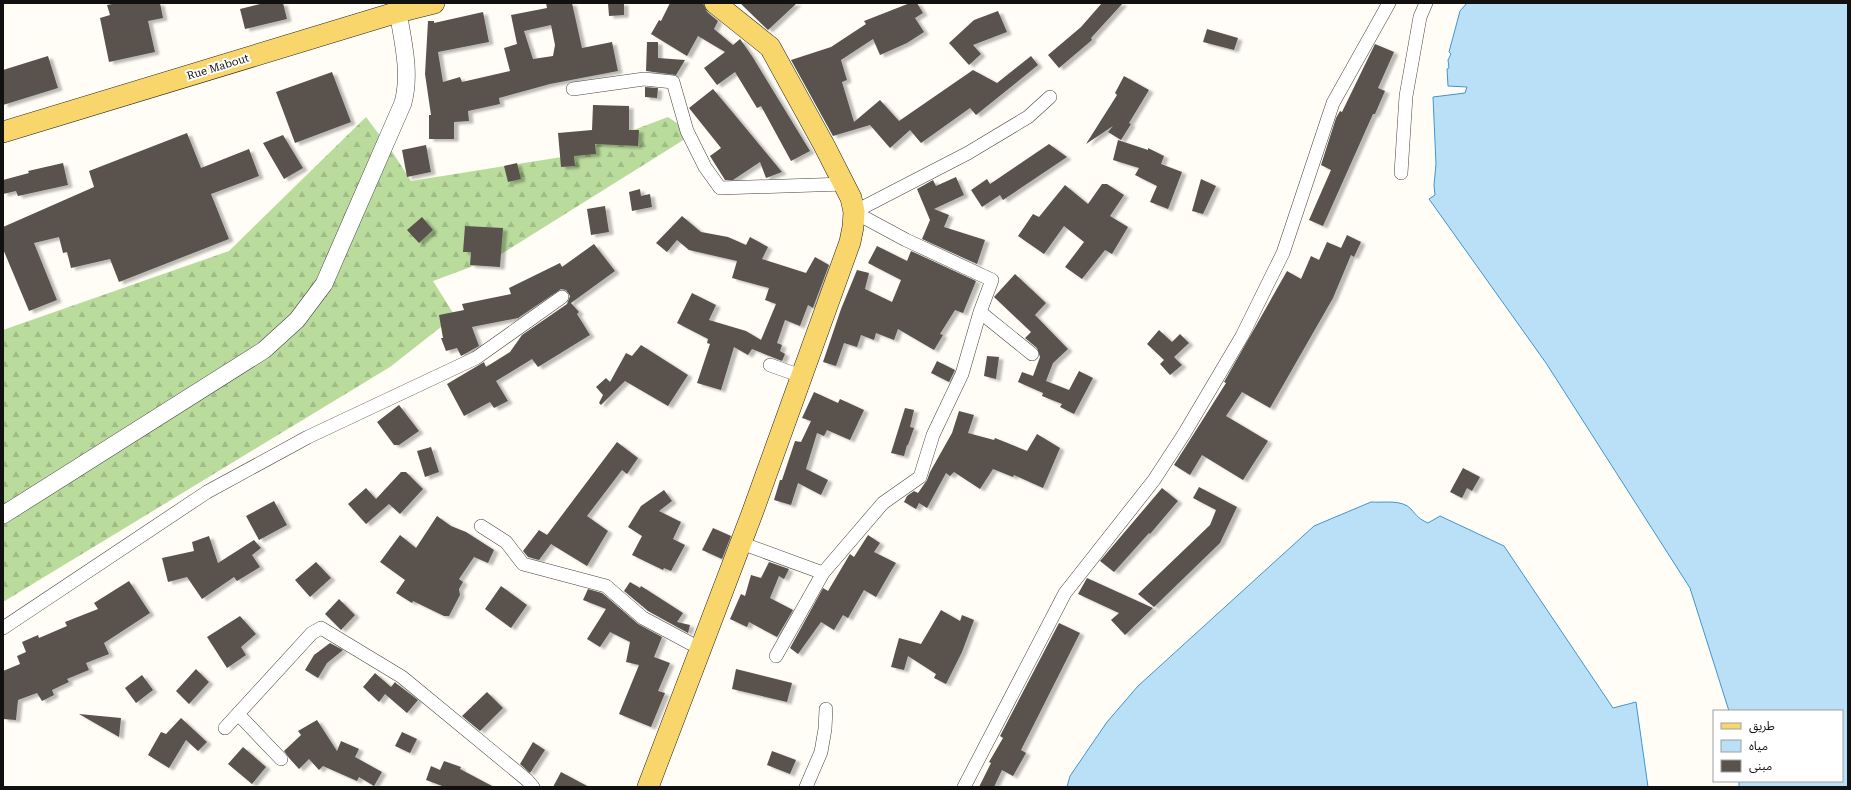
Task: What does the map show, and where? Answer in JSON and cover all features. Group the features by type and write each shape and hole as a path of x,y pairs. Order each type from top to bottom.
{"main road":[{"name":"Rue Mabout","path":"3,132 398,12 434,3"},
{"path":"648,787 741,543 850,242 854,227 854,212 851,198 845,184 770,46 715,3"}],"street":[{"path":"964,787 1065,593 1154,480 1184,434 1242,336 1283,253 1333,103 1389,3"},
{"path":"1401,173 1406,96 1420,17 1426,3"},
{"path":"3,515 264,350 297,320 324,284 403,103 407,88 408,74 398,12"},
{"path":"573,89 644,79 673,82 687,132 705,167 720,188 845,184"},
{"path":"854,212 968,153 1028,118 1050,97"},
{"path":"776,656 823,573 882,503 920,478 933,434 962,374 980,312 992,280 906,240 854,212"},
{"path":"3,628 207,492 308,437 476,358 562,297"},
{"path":"980,312 1032,354"},
{"path":"770,365 801,376"},
{"path":"481,526 506,542 523,564 606,586 643,618 701,648"},
{"path":"741,543 823,573"},
{"path":"225,728 312,633 321,628 402,677 521,775 533,787"},
{"path":"806,787 821,752 825,729 826,709"},
{"path":"238,714 281,759"}],"green space":[{"path":"366,117 393,153 411,181 562,157 668,117 693,134 495,258 433,281 455,316 390,367 3,602 3,330 229,251"}],"water":[{"path":"1467,3 1848,3 1848,787 1739,787 1739,782 1843,782 1843,710 1729,710 1690,588 1546,363 1429,199 1435,195 1434,185 1436,164 1433,97 1465,93 1467,87 1448,86 1447,69 1449,68 1448,60 1451,54 1449,52 1460,11"},
{"path":"1371,502 1392,502 1403,504 1411,509 1420,519 1428,523 1440,516 1504,546 1613,708 1636,702 1648,787 1067,787 1070,776 1107,722 1138,686 1314,526"}],"building":[{"path":"117,3 160,3 163,18 148,21 155,52 109,62 100,18 110,15 107,5"},
{"path":"264,3 283,3 287,19 245,29 240,9"},
{"path":"546,3 572,3 582,48 612,42 618,71 550,84 499,98 500,104 468,111 469,121 454,122 454,139 429,139 429,115 431,115 425,74 428,21 434,21 434,23 483,12 489,42 438,52 443,82 460,77 462,82 510,71 504,48 517,44 511,15 547,8","holes":["551,25 555,45 553,56 533,59 524,31"]},
{"path":"608,3 624,3 624,15 609,16"},
{"path":"670,3 703,3 707,12 718,21 714,29 733,45 740,39 810,151 791,161 761,106 757,108 735,72 717,85 704,68 725,52 698,36 687,56 651,34 659,20 661,21"},
{"path":"740,3 797,3 768,30"},
{"path":"910,3 917,3 923,13 915,18 924,32 907,43 880,55 873,39 841,60 847,80 842,82 854,122 880,100 899,121 973,70 997,83 1031,56 1038,65 976,115 970,108 921,143 910,130 890,148 870,125 833,136 791,60 831,47 866,24 864,21"},
{"path":"1102,3 1123,3 1091,38 1092,40 1059,68 1048,55 1081,27"},
{"path":"998,11 1007,32 973,45 981,54 969,65 949,43 974,20"},
{"path":"1207,29 1238,38 1234,50 1203,42"},
{"path":"647,42 658,42 658,58 685,60 676,75 646,71"},
{"path":"1375,44 1394,52 1378,88 1385,91 1375,114 1373,114 1323,226 1309,220 1331,170 1321,165 1336,118 1340,111 1342,112"},
{"path":"48,56 58,88 3,105 3,70"},
{"path":"332,72 351,122 295,143 276,92"},
{"path":"1124,76 1149,90 1129,123 1131,124 1121,140 1108,132 1113,126 1086,144 1117,95 1115,93"},
{"path":"645,87 658,88 657,98 645,97"},
{"path":"713,89 782,172 766,178 760,162 733,180 725,180 710,156 721,148 689,108"},
{"path":"593,105 629,106 629,130 639,130 638,146 595,144 596,154 574,156 575,166 561,167 558,133 592,130"},
{"path":"187,133 201,168 249,149 259,176 211,194 229,239 119,282 110,259 71,268 67,252 63,253 59,237 34,243 57,300 29,311 3,249 3,227 94,187 89,171"},
{"path":"283,135 303,168 284,179 263,143"},
{"path":"1118,140 1148,150 1148,148 1164,156 1161,164 1182,172 1168,209 1150,202 1157,186 1135,175 1139,168 1113,160"},
{"path":"1049,144 1067,157 1003,200 1000,195 982,207 971,190 987,179 990,184"},
{"path":"426,145 431,172 407,177 402,150"},
{"path":"63,163 68,185 18,196 16,191 3,194 3,180 29,173 28,171"},
{"path":"517,163 521,179 508,182 504,166"},
{"path":"956,177 964,195 934,209 949,215 944,227 985,240 977,264 922,239 930,220 917,189 933,180 936,186"},
{"path":"1201,179 1216,186 1203,214 1192,211"},
{"path":"1102,184 1107,184 1124,195 1110,216 1128,227 1112,254 1105,250 1082,279 1065,267 1084,242 1064,226 1044,254 1018,236 1033,214 1039,217 1065,185 1088,204"},
{"path":"640,189 641,196 650,194 652,207 632,211 629,192"},
{"path":"605,206 609,232 591,235 587,209"},
{"path":"682,216 701,232 728,237 746,245 750,237 768,247 762,259 806,273 815,257 829,265 813,308 808,305 800,326 785,320 777,343 782,345 780,351 785,354 782,361 752,349 748,355 734,347 721,390 697,383 710,344 707,343 708,339 677,323 692,293 716,305 709,320 746,331 761,340 776,304 765,300 769,288 732,278 737,261 689,250 677,240 667,252 656,243"},
{"path":"422,217 433,230 419,243 407,230"},
{"path":"465,226 503,228 500,267 470,265 471,252 463,252"},
{"path":"1347,235 1361,242 1354,257 1351,255 1333,298 1270,408 1242,392 1226,416 1268,441 1243,480 1202,455 1190,475 1174,465 1226,383 1224,382 1287,271 1301,279 1311,256 1319,260 1327,242 1341,248"},
{"path":"594,244 615,271 571,303 579,312 577,314 590,335 538,367 532,359 496,381 508,401 494,408 490,402 464,416 447,384 484,362 486,367 510,352 522,335 567,304 570,296 566,290 561,289 518,318 472,327 479,346 461,356 457,348 446,351 441,338 443,338 439,315 464,310 462,304 511,294 509,288 560,263 562,267"},
{"path":"877,246 907,261 911,251 976,281 963,313 955,310 940,334 943,335 934,350 898,329 894,340 876,333 874,340 861,335 857,347 844,343 836,366 823,362 841,309 857,270 869,273 865,289 892,302 901,280 868,263"},
{"path":"1015,274 1046,303 1035,315 1068,349 1053,363 1046,381 1069,390 1079,371 1093,378 1074,414 1060,407 1062,404 1042,396 1043,393 1018,382 1022,372 1033,376 1040,357 1037,348 1025,338 1031,332 994,297"},
{"path":"1159,330 1172,342 1180,334 1189,343 1174,357 1182,365 1170,375 1160,364 1164,360 1147,344"},
{"path":"641,345 688,375 668,406 625,381 601,405 599,403 603,395 596,387 606,378 610,382 626,353 632,356"},
{"path":"987,356 999,357 996,379 984,376"},
{"path":"937,361 955,370 949,382 931,373"},
{"path":"814,392 838,403 840,399 864,410 850,440 827,430 824,436 817,433 806,469 828,480 821,495 798,483 791,505 774,500 795,441 801,442 811,421 802,418"},
{"path":"399,405 419,431 399,445 394,445 377,422"},
{"path":"905,408 914,410 910,427 914,428 904,456 891,453"},
{"path":"959,411 974,415 968,433 994,440 995,438 1027,451 1037,434 1060,448 1043,488 1014,475 1013,477 993,469 980,489 954,472 950,476 946,473 927,508 919,503 916,509 904,502 907,496 914,491 918,493 927,480 952,433"},
{"path":"617,442 638,458 627,474 622,470 587,516 608,531 587,566 551,544 539,560 528,557 523,551 539,530 547,535"},
{"path":"431,447 439,472 425,477 417,451"},
{"path":"1463,468 1480,477 1472,491 1467,488 1462,498 1450,492"},
{"path":"401,472 406,472 423,489 400,514 389,504 366,524 348,504 366,488 376,499"},
{"path":"1199,487 1237,507 1220,543 1154,607 1138,594 1210,525 1216,510 1193,498"},
{"path":"1162,488 1178,501 1150,534 1149,533 1114,572 1100,561"},
{"path":"664,490 672,501 659,511 681,522 673,539 685,545 671,571 664,568 663,570 632,555 642,536 628,527 641,506"},
{"path":"274,501 287,525 259,540 246,516"},
{"path":"437,516 451,526 466,532 494,550 488,563 474,557 459,579 463,582 459,589 460,595 449,616 444,616 413,601 412,603 396,593 405,580 380,562 400,535 416,548"},
{"path":"713,528 731,536 722,559 702,550"},
{"path":"868,535 880,543 874,552 896,563 876,597 864,590 848,618 843,615 834,630 821,622 798,654 790,648 823,588 828,591 850,554 854,557"},
{"path":"209,536 218,563 254,540 261,548 252,555 260,567 237,581 234,577 202,599 187,577 168,582 162,558 194,551 192,542"},
{"path":"316,562 331,578 310,597 295,580"},
{"path":"769,562 789,569 784,579 779,576 770,598 793,610 777,637 749,622 747,627 730,619 741,594 745,596 751,575 761,578"},
{"path":"1087,578 1153,608 1125,635 1111,620 1119,613 1078,594"},
{"path":"129,581 150,613 104,643 109,654 86,663 89,670 67,679 69,682 52,690 54,695 42,701 37,693 18,700 16,720 3,719 3,671 20,664 17,656 26,652 22,642 38,635 39,638 67,626 65,622 98,609 94,603"},
{"path":"630,582 640,588 641,586 683,613 677,622 690,625 688,633 648,611 624,591"},
{"path":"501,586 527,605 511,628 485,609"},
{"path":"588,589 602,593 638,624 662,637 654,657 670,663 658,691 665,693 651,727 619,714 639,665 626,662 630,642 610,632 600,647 587,639 606,609 583,600"},
{"path":"339,599 355,615 341,630 325,614"},
{"path":"941,610 960,621 962,615 974,620 962,652 946,684 934,678 936,674 908,656 904,670 891,667 899,638 921,644"},
{"path":"240,616 256,634 241,647 246,655 227,668 207,637"},
{"path":"1059,623 1080,633 1021,750 1026,753 1013,776 1002,770 994,787 979,787 991,763 989,762 1003,738 1000,736"},
{"path":"330,643 343,650 327,663 318,678 305,670 314,655"},
{"path":"196,669 209,682 189,704 176,691"},
{"path":"736,669 792,683 787,702 732,689"},
{"path":"375,673 391,687 395,682 418,700 407,713 385,694 379,702 363,687"},
{"path":"142,675 153,690 136,703 125,688"},
{"path":"487,692 503,708 480,731 462,716"},
{"path":"79,714 121,718 119,737"},
{"path":"181,718 207,742 198,751 186,740 169,768 148,755 161,732 166,734"},
{"path":"317,720 337,751 341,741 359,749 355,757 382,772 374,786 359,777 357,781 323,766 319,770 309,759 299,769 289,758 284,751 301,735 298,731"},
{"path":"402,732 417,739 410,753 395,746"},
{"path":"533,742 545,750 530,773 520,764"},
{"path":"243,747 266,767 252,784 228,764"},
{"path":"772,751 796,760 790,774 767,765"},
{"path":"444,761 461,767 460,769 494,787 445,787 426,780 431,766 440,770"},
{"path":"561,772 589,787 553,787"}]}
